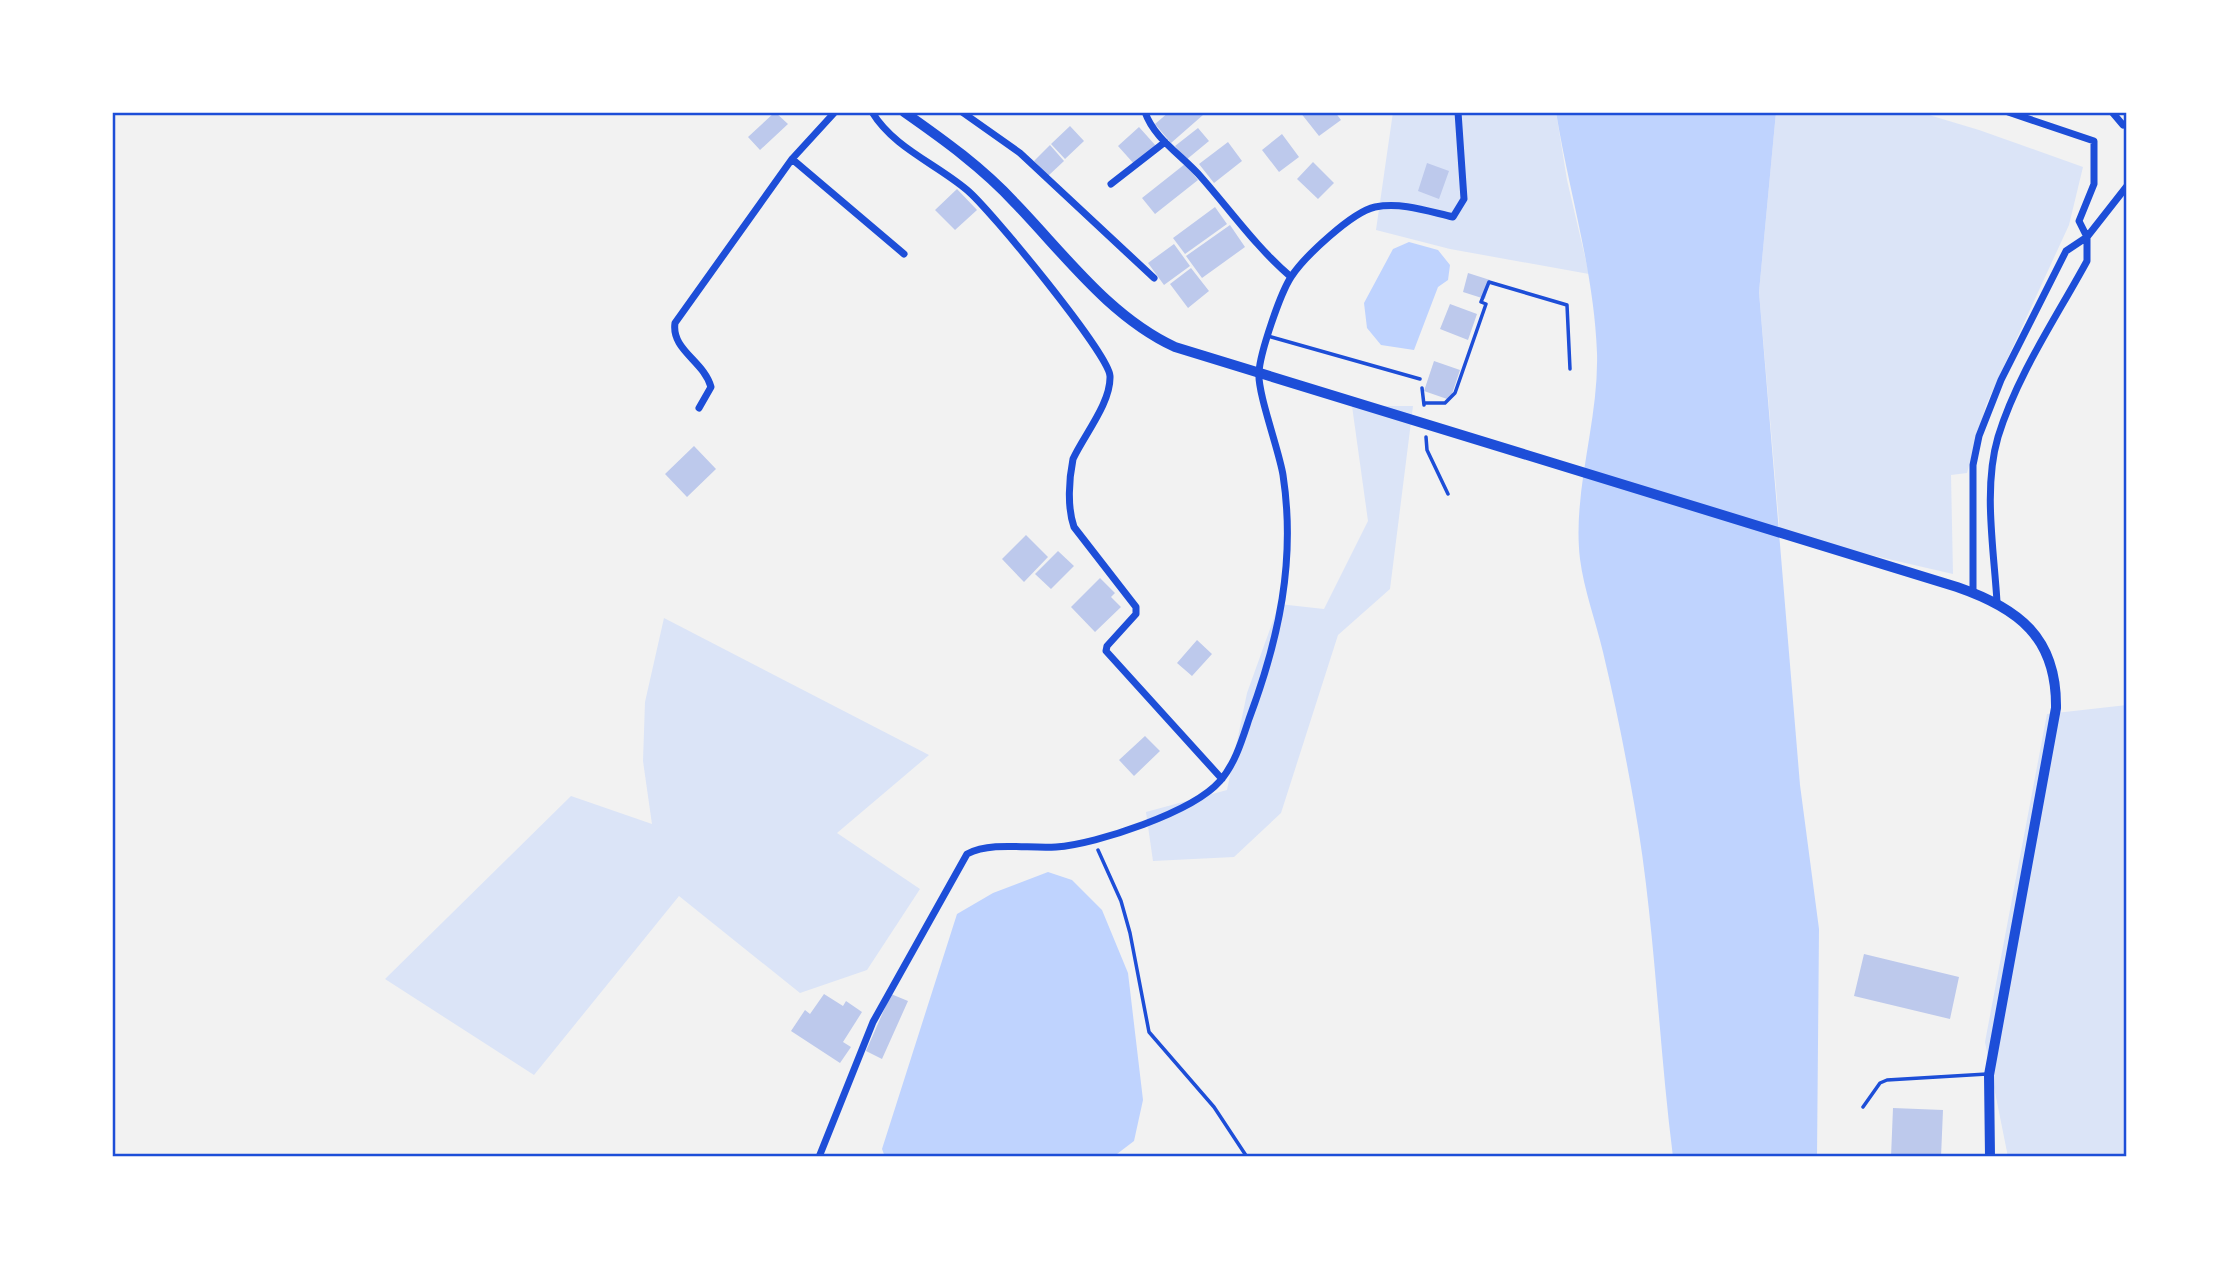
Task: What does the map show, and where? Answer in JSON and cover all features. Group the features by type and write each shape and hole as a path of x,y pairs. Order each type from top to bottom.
{"main road":[{"path":"904,112 965,155 1015,202 1080,273 1141,328 1175,347 1956,587 1997,602 2022,620 2043,646 2055,680 2056,700 1989,1074 1990,1157"}],"street":[{"path":"699,408 711,387 708,376 679,345 673,334 675,323 792,159 835,112"},
{"path":"872,112 892,138 966,189 988,210 1086,336 1110,372 1109,387 1083,436 1071,469 1071,518 1074,527 1136,607 1136,614 1107,646 1106,651 1222,779"},
{"path":"962,112 1020,153 1154,278"},
{"path":"1145,112 1149,122 1165,142 1200,176 1261,250 1291,277"},
{"path":"819,1157 873,1022 967,854 988,847 1057,847 1094,842 1191,804 1222,779 1236,755 1265,676 1277,636 1286,580 1288,528 1283,475 1258,374 1268,336 1291,277 1345,221 1373,207 1403,205 1453,217 1464,199 1458,112"},
{"path":"1997,602 1992,488 1997,439 2016,392 2087,261 2087,237 2079,221 2094,184 2095,141 2008,112"},
{"path":"2112,112 2123,125"},
{"path":"1111,184 1165,142"},
{"path":"792,159 904,254"},
{"path":"1973,593 1973,465 1979,436 2001,380 2066,251 2087,237 2127,186"}],"lane":[{"path":"1268,336 1420,379"},
{"path":"1863,1107 1880,1083 1887,1080 1989,1074"}],"path":[{"path":"1424,403 1445,403 1455,393 1486,304 1481,302 1489,282 1567,305 1570,369"},
{"path":"1094,842 1127,923 1149,1032 1214,1107 1247,1157"}],"shaded area":[{"path":"1393,112 1556,112 1567,180 1589,274 1450,249 1376,230"},
{"path":"1776,112 1919,112 2083,167 2069,225 1986,405 1967,473 1951,475 1953,574 1780,534 1759,292"},
{"path":"1352,406 1413,406 1390,589 1338,635 1281,813 1234,857 1153,861 1146,812 1227,790 1247,693 1279,604 1324,609 1368,521"},
{"path":"664,618 929,755 837,833 920,889 867,970 800,993 679,896 534,1075 385,979 571,796 652,824 643,761 645,702"},
{"path":"2127,705 2127,1157 2008,1157 1985,1042 2047,714"}],"water":[{"path":"1556,112 1776,112 1759,292 1800,785 1819,929 1817,1157 1673,1157 1641,847 1616,708 1580,559 1582,482 1594,405 1597,353 1586,262"},
{"path":"1409,242 1438,250 1450,265 1448,280 1438,287 1414,350 1381,345 1367,328 1364,303 1393,249"},
{"path":"1048,872 1072,880 1102,910 1128,973 1143,1100 1134,1141 1113,1157 885,1157 882,1149 957,914 993,893"}],"building":[{"path":"775,112 788,124 760,150 748,137"},
{"path":"1169,112 1201,112 1203,115 1171,143 1155,124"},
{"path":"1300,112 1335,112 1341,120 1319,136"},
{"path":"1070,126 1084,141 1065,159 1051,144"},
{"path":"1139,127 1156,146 1135,165 1118,146"},
{"path":"1198,128 1209,141 1186,160 1175,146"},
{"path":"1282,134 1299,157 1279,172 1262,150"},
{"path":"1228,142 1242,161 1214,183 1199,164"},
{"path":"1050,145 1064,161 1048,176 1034,161"},
{"path":"1313,162 1334,183 1318,199 1297,179"},
{"path":"1427,163 1449,171 1439,199 1418,191"},
{"path":"1185,164 1198,180 1155,214 1142,198"},
{"path":"957,189 977,210 955,230 935,210"},
{"path":"1215,207 1227,224 1185,254 1173,238"},
{"path":"1230,225 1245,247 1202,278 1186,256"},
{"path":"1174,244 1190,266 1164,285 1148,263"},
{"path":"1191,268 1209,291 1188,308 1170,284"},
{"path":"1468,273 1490,280 1485,299 1463,292"},
{"path":"1450,304 1477,314 1468,340 1440,329"},
{"path":"1434,361 1460,370 1450,400 1424,391"},
{"path":"694,446 716,469 687,497 665,474"},
{"path":"1026,535 1048,557 1024,582 1002,559"},
{"path":"1058,551 1074,566 1051,589 1035,574"},
{"path":"1100,578 1115,593 1111,597 1121,607 1095,632 1071,607"},
{"path":"1197,640 1212,654 1192,676 1177,663"},
{"path":"1145,736 1160,751 1134,776 1119,760"},
{"path":"1864,954 1959,977 1950,1019 1854,996"},
{"path":"824,994 843,1006 846,1001 862,1012 843,1042 851,1047 840,1063 791,1031 805,1010 810,1014"},
{"path":"891,994 908,1001 882,1059 866,1051"},
{"path":"1893,1108 1943,1110 1941,1157 1891,1157"}]}
